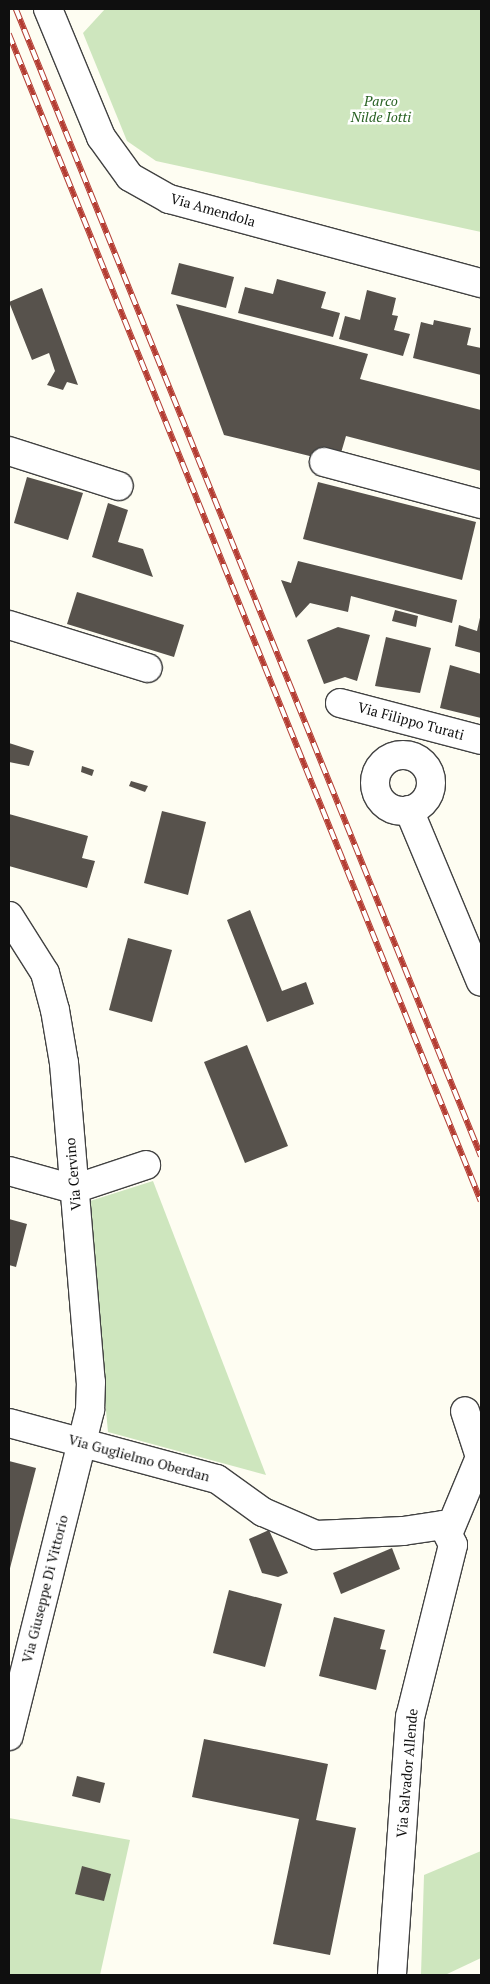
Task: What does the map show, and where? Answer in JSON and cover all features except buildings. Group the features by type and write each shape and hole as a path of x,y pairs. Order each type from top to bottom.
{"street":[{"name":"Via Amendola","path":"48,9 101,137 130,178 169,199 481,283"},
{"path":"9,451 119,486"},
{"path":"324,462 481,504"},
{"path":"9,625 148,668"},
{"name":"Via Filippo Turati","path":"340,703 481,740"},
{"path":"412,756 420,724"},
{"path":"397,756 412,756 424,764 430,777 430,791 422,804 409,810 394,810 382,802 375,789 376,775 384,762 397,756"},
{"path":"409,810 481,982"},
{"name":"Via Cervino","path":"9,916 30,944 45,973 55,1010 64,1062 91,1382 90,1410 80,1442"},
{"path":"9,1171 74,1189 146,1165"},
{"name":"Via Salvador Allende","path":"392,1975 410,1718 450,1540 480,1457 464,1411"},
{"name":"Via Guglielmo Oberdan","path":"9,1423 218,1479 263,1512 316,1535 403,1531 443,1525 450,1540"},
{"name":"Via Giuseppe Di Vittorio","path":"9,1736 80,1442"}],"green space":[{"name":"Parco Nilde Iotti","path":"105,9 481,9 481,232 156,161 127,141 83,33"},
{"path":"153,1181 266,1475 108,1432 87,1202"},
{"path":"9,1818 130,1840 100,1975 9,1975"},
{"path":"481,1851 481,1958 445,1975 421,1975 424,1875"}],"railway":[{"path":"16,9 481,1156"},
{"path":"9,34 481,1201"}]}
